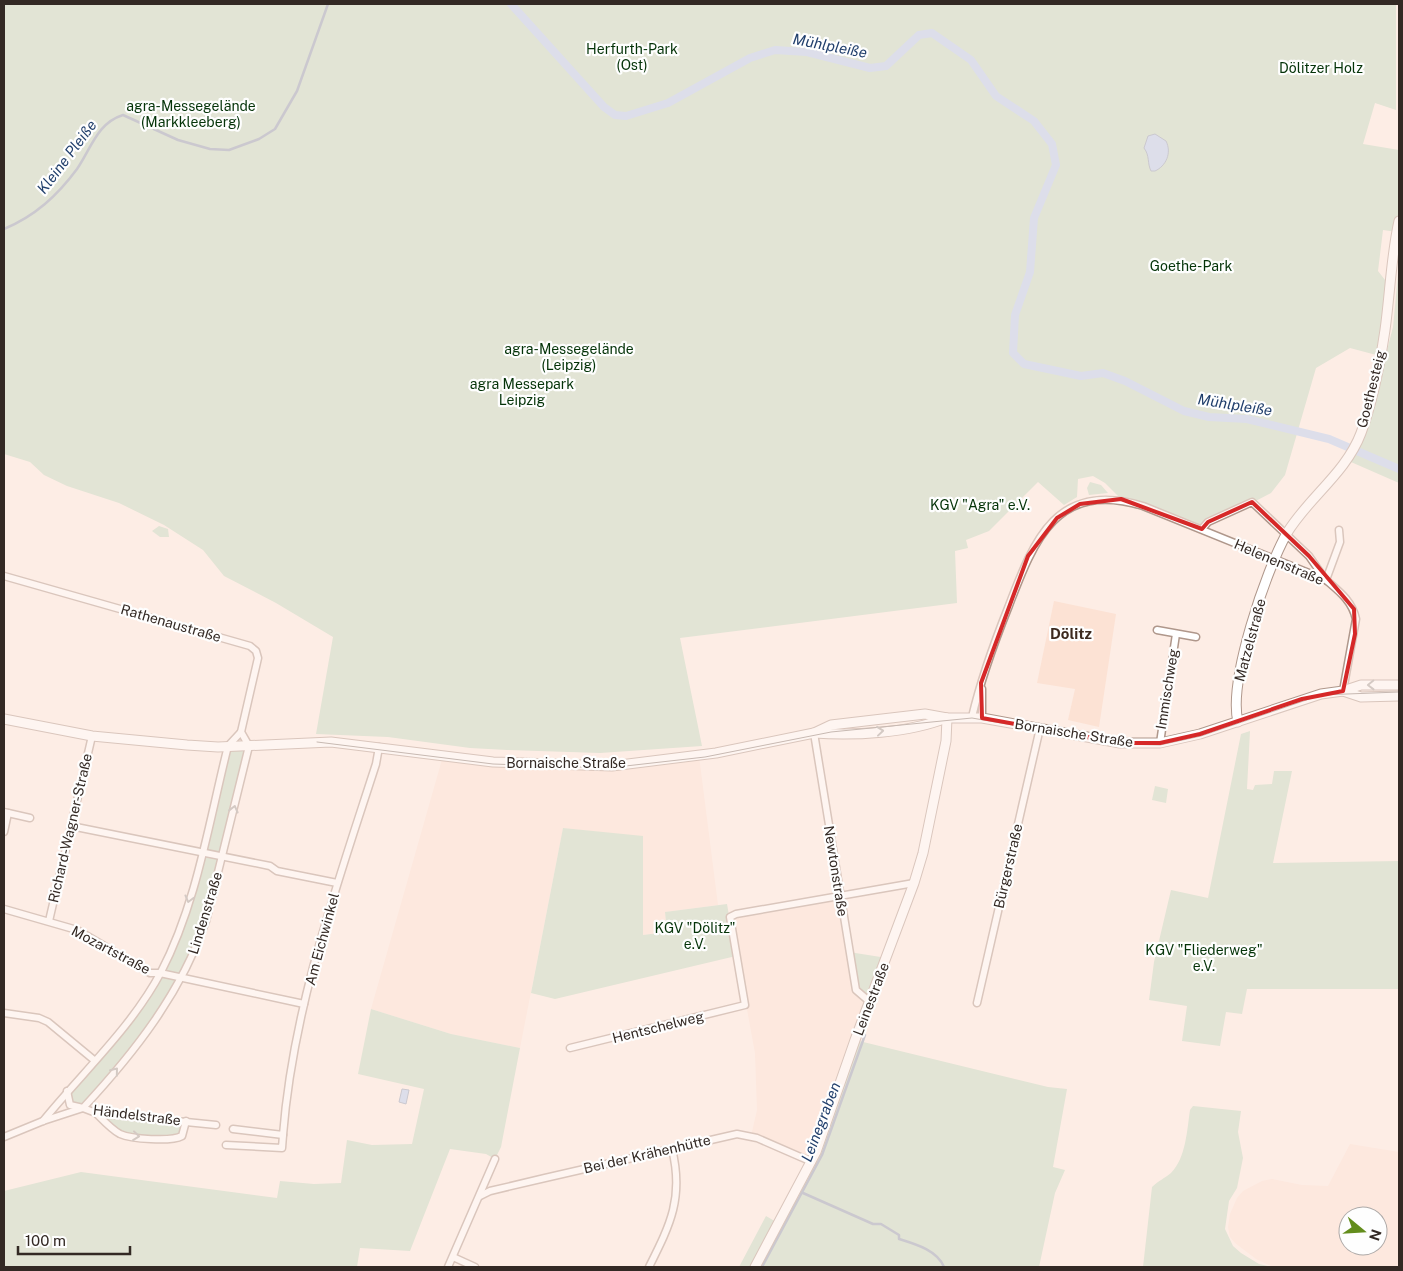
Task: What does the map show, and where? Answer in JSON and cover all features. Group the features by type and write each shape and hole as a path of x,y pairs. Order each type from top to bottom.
{"main road":[{"name":"Goethesteig","path":"1274,560 1287,533 1345,460 1356,442 1365,420 1385,330 1392,262 1399,221"},
{"name":"Matzelstraße","path":"1238,722 1235,708 1246,645 1274,560"},
{"name":"Bornaische Straße","path":"4,719 92,736 187,745 249,746 317,742 493,762 612,766 710,754 814,733 831,725 925,714 947,718 982,718 1120,743 1160,743 1192,737 1302,699 1343,691 1361,685 1399,685"},
{"name":"Bornaische Straße","path":"1343,691 1360,696 1399,696"},
{"name":"Leinestraße","path":"755,1267 812,1162 914,883 923,853 946,741 947,718"}],"street":[{"name":"Helenenstraße","path":"981,683 997,634 1036,540 1057,518 1080,504 1106,498 1121,499 1202,529 1326,580 1348,599 1354,609 1356,619 1343,691"},
{"path":"1202,529 1208,522 1252,502 1287,533 1309,556 1326,580"},
{"path":"1326,580 1340,542 1339,530"},
{"name":"Rathenaustraße","path":"4,576 253,648 258,658 241,732 228,746"},
{"name":"Immischweg","path":"1157,630 1196,637"},
{"name":"Immischweg","path":"1160,743 1176,634"},
{"path":"972,717 981,683"},
{"path":"981,683 982,718"},
{"name":"Bürgerstraße","path":"977,1003 1040,728"},
{"path":"241,732 249,746"},
{"name":"Newtonstraße","path":"814,733 856,990 870,1002"},
{"name":"Richard-Wagner-Straße","path":"48,921 92,736"},
{"name":"Lindenstraße","path":"43,1121 136,1010 160,973 185,914 228,746"},
{"name":"Lindenstraße","path":"83,1108 161,1013 182,978 206,921 249,746"},
{"name":"Am Eichwinkel","path":"283,1135 304,1004 337,883 376,764 379,748"},
{"path":"4,832 6,813 30,818"},
{"path":"72,826 270,866 277,871 337,883"},
{"path":"840,896 914,883"},
{"name":"Hentschelweg","path":"570,1048 745,1005 730,917 840,896"},
{"name":"Mozartstraße","path":"4,909 77,930 150,973 160,973 304,1004"},
{"path":"4,1013 39,1018 48,1022 94,1060"},
{"path":"67,1091 70,1105 83,1108"},
{"name":"Händelstraße","path":"4,1137 43,1121 83,1108 96,1113 216,1125"},
{"path":"96,1113 122,1135 149,1138 176,1139 184,1134 186,1122"},
{"path":"226,1145 282,1148 283,1135 233,1129"},
{"name":"Bei der Krähenhütte","path":"480,1196 490,1191 738,1134 757,1138 812,1162"},
{"path":"649,1267 675,1211 678,1177 672,1149"},
{"path":"448,1267 495,1159"},
{"path":"453,1257 475,1267"}],"highlighted area":[{"path":"1121,499 1202,529 1208,522 1252,502 1309,556 1354,609 1355,634 1343,691 1302,699 1200,734 1160,743 1120,743 982,718 981,683 1028,556 1057,518 1080,504"}],"shaded area":[{"path":"1054,601 1116,614 1099,727 1068,720 1075,689 1037,683"},
{"path":"443,756 604,766 699,756 718,905 665,912 667,932 643,935 643,837 563,828 520,1048 451,1034 371,1009"},
{"path":"840,896 856,989 870,1002 812,1162 751,1136 757,1110 755,1053 730,917"},
{"path":"1350,1144 1399,1152 1399,1267 1273,1267 1256,1259 1230,1237 1228,1227 1230,1214 1237,1198 1243,1191 1262,1181 1272,1179 1302,1185 1328,1186"}],"green space":[{"path":"4,4 1396,4 1396,110 1375,103 1363,144 1399,150 1399,221 1397,232 1383,230 1378,271 1389,285 1380,356 1350,348 1316,368 1285,475 1271,493 1202,529 1121,499 1105,483 1093,476 1078,479 1077,497 1064,505 1038,482 989,531 966,540 968,548 955,551 957,603 680,638 702,746 600,753 470,748 388,737 316,734 333,637 276,603 224,576 203,550 164,525 119,503 67,486 44,475 30,462 4,454"},
{"path":"1399,264 1399,483 1351,462 1364,439 1393,327"},
{"path":"1090,482 1101,485 1108,493 1089,495 1087,488"},
{"path":"159,526 168,529 169,537 160,537 152,531"},
{"name":"KGV \"Fliederweg\" e.V.","path":"1250,731 1247,789 1253,790 1255,785 1272,784 1274,771 1292,771 1273,863 1399,861 1399,989 1247,989 1242,1014 1226,1012 1220,1046 1182,1041 1187,1006 1149,1000 1154,962 1171,890 1208,898 1241,734"},
{"path":"228,746 249,746 206,921 161,1013 83,1108 70,1105 67,1091 110,1042 160,973 185,914"},
{"path":"1155,786 1168,789 1166,803 1152,800"},
{"name":"KGV \"Dölitz\" e.V.","path":"563,828 643,836 643,935 667,932 665,912 727,904 736,956 555,999 531,993"},
{"path":"849,952 887,958 870,1002 856,990"},
{"path":"371,1009 451,1034 520,1048 501,1147 495,1159 486,1154 450,1149 410,1251 360,1248 357,1267 4,1267 4,1191 81,1172 277,1198 280,1181 314,1184 341,1183 347,1140 372,1145 412,1144 424,1089 358,1074"},
{"path":"855,1040 1048,1087 1067,1089 1053,1167 1065,1170 1055,1193 1039,1267 739,1267 766,1216 778,1223 812,1162"},
{"path":"1193,1106 1241,1111 1238,1132 1243,1158 1237,1188 1229,1201 1225,1229 1233,1246 1241,1253 1259,1264 1272,1267 1143,1267 1152,1187 1171,1173 1180,1160 1185,1143 1190,1110"},
{"path":"96,1113 186,1121 186,1129 176,1139 122,1135"}],"water":[{"path":"1155,134 1166,141 1168,154 1167,159 1159,169 1151,171 1144,148 1148,136"},
{"path":"402,1089 409,1090 406,1104 399,1102"}],"waterway":[{"name":"Kleine Pleiße","path":"4,229 26,218 62,188 77,169 101,130 114,119 123,115 178,140 210,149 229,150 259,139 275,129 297,91 328,4"},
{"name":"Mühlpleiße","path":"511,4 604,107 615,115 626,116 668,103 750,58 775,50 807,52 870,68 886,66 919,35 932,33 971,60 996,96 1034,121 1052,144 1056,165 1034,218 1030,272 1015,315 1013,353 1024,364 1081,376 1103,373 1125,381 1184,411 1209,417 1247,419 1329,439 1399,469"},
{"name":"Leinegraben","path":"762,1267 822,1155 865,1035"},
{"path":"803,1193 873,1224 881,1224 899,1235 899,1239 931,1252 941,1261 944,1267"}],"tram line":[{"path":"317,742 493,764 608,768 705,757 831,732 972,718 1120,744 1160,745 1201,736 1321,695 1399,692"}],"district":[{"name":"Dölitz","path":"1071,634"}],"park label":[{"name":"Herfurth-Park (Ost)","path":"632,58"},
{"name":"Dölitzer Holz","path":"1321,68"},
{"name":"agra-Messegelände (Markkleeberg)","path":"191,114"},
{"name":"Goethe-Park","path":"1191,266"},
{"name":"agra-Messegelände (Leipzig)","path":"569,358"},
{"name":"agra Messepark Leipzig","path":"522,392"},
{"name":"KGV \"Agra\" e.V.","path":"980,505"}]}
